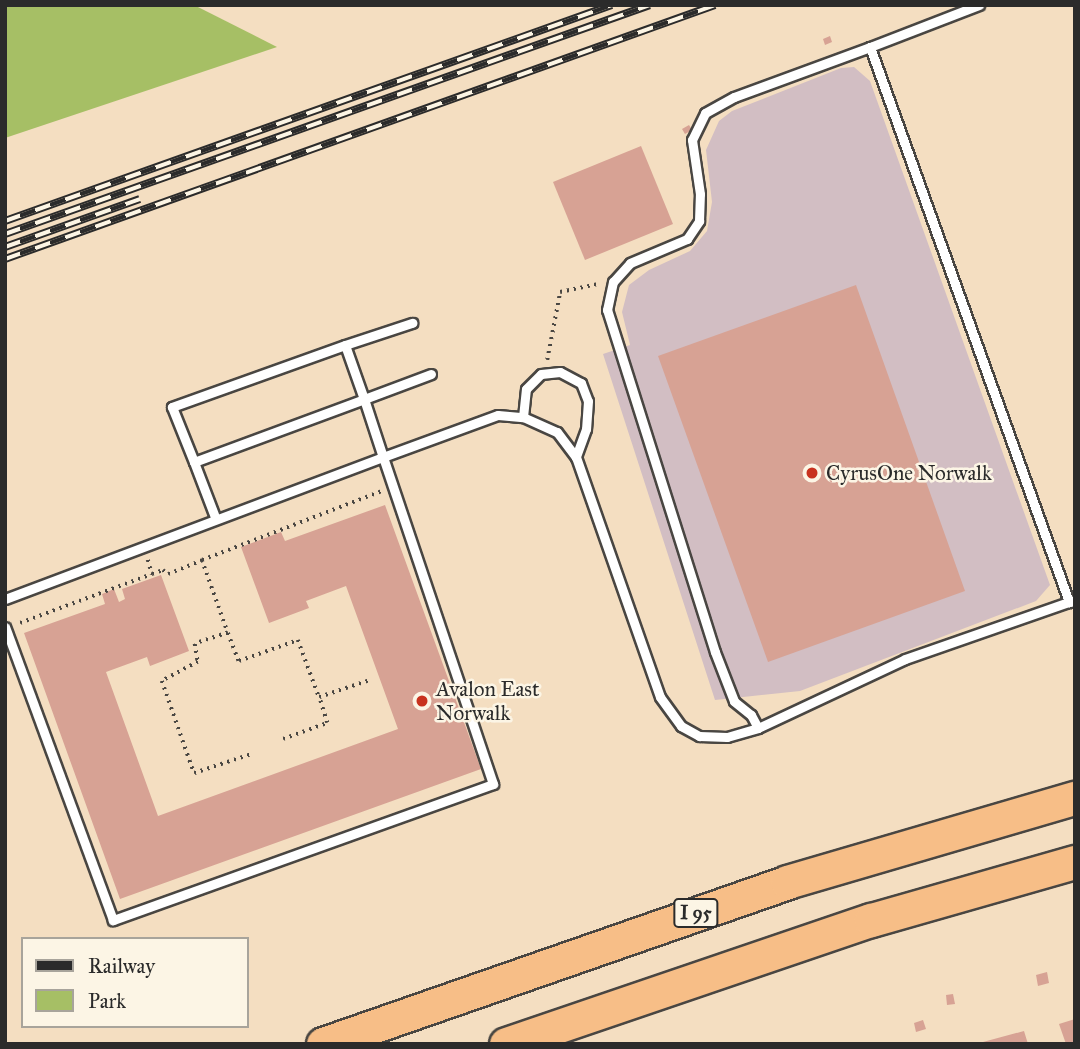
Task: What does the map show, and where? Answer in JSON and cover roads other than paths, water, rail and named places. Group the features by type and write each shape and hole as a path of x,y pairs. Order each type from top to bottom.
{"highway":[{"name":"I 95","path":"323,1044 787,882 1075,798"},
{"path":"506,1044 871,920 1075,862"}],"lane":[{"path":"758,728 751,715 734,701 715,652 607,310 613,282 631,263 687,239 699,221 700,194 692,140 705,113 734,97 979,5"},
{"path":"5,599 215,517 498,415 523,417 557,432 576,457 666,708 681,726 699,736 726,737 758,728 905,659 1072,601 870,47"},
{"path":"215,517 172,407 412,323"},
{"path":"5,628 113,920 494,784 345,345"},
{"path":"523,417 526,389 541,374 560,372 581,383 588,401 586,429 576,457"},
{"path":"194,462 431,374"}],"railway":[{"path":"5,221 612,5"},
{"path":"5,234 650,5"},
{"path":"5,259 715,5"},
{"path":"5,247 140,199"}],"place":[{"name":"CyrusOne Norwalk","path":"812,473"},
{"name":"Avalon East Norwalk","path":"422,701"}]}
